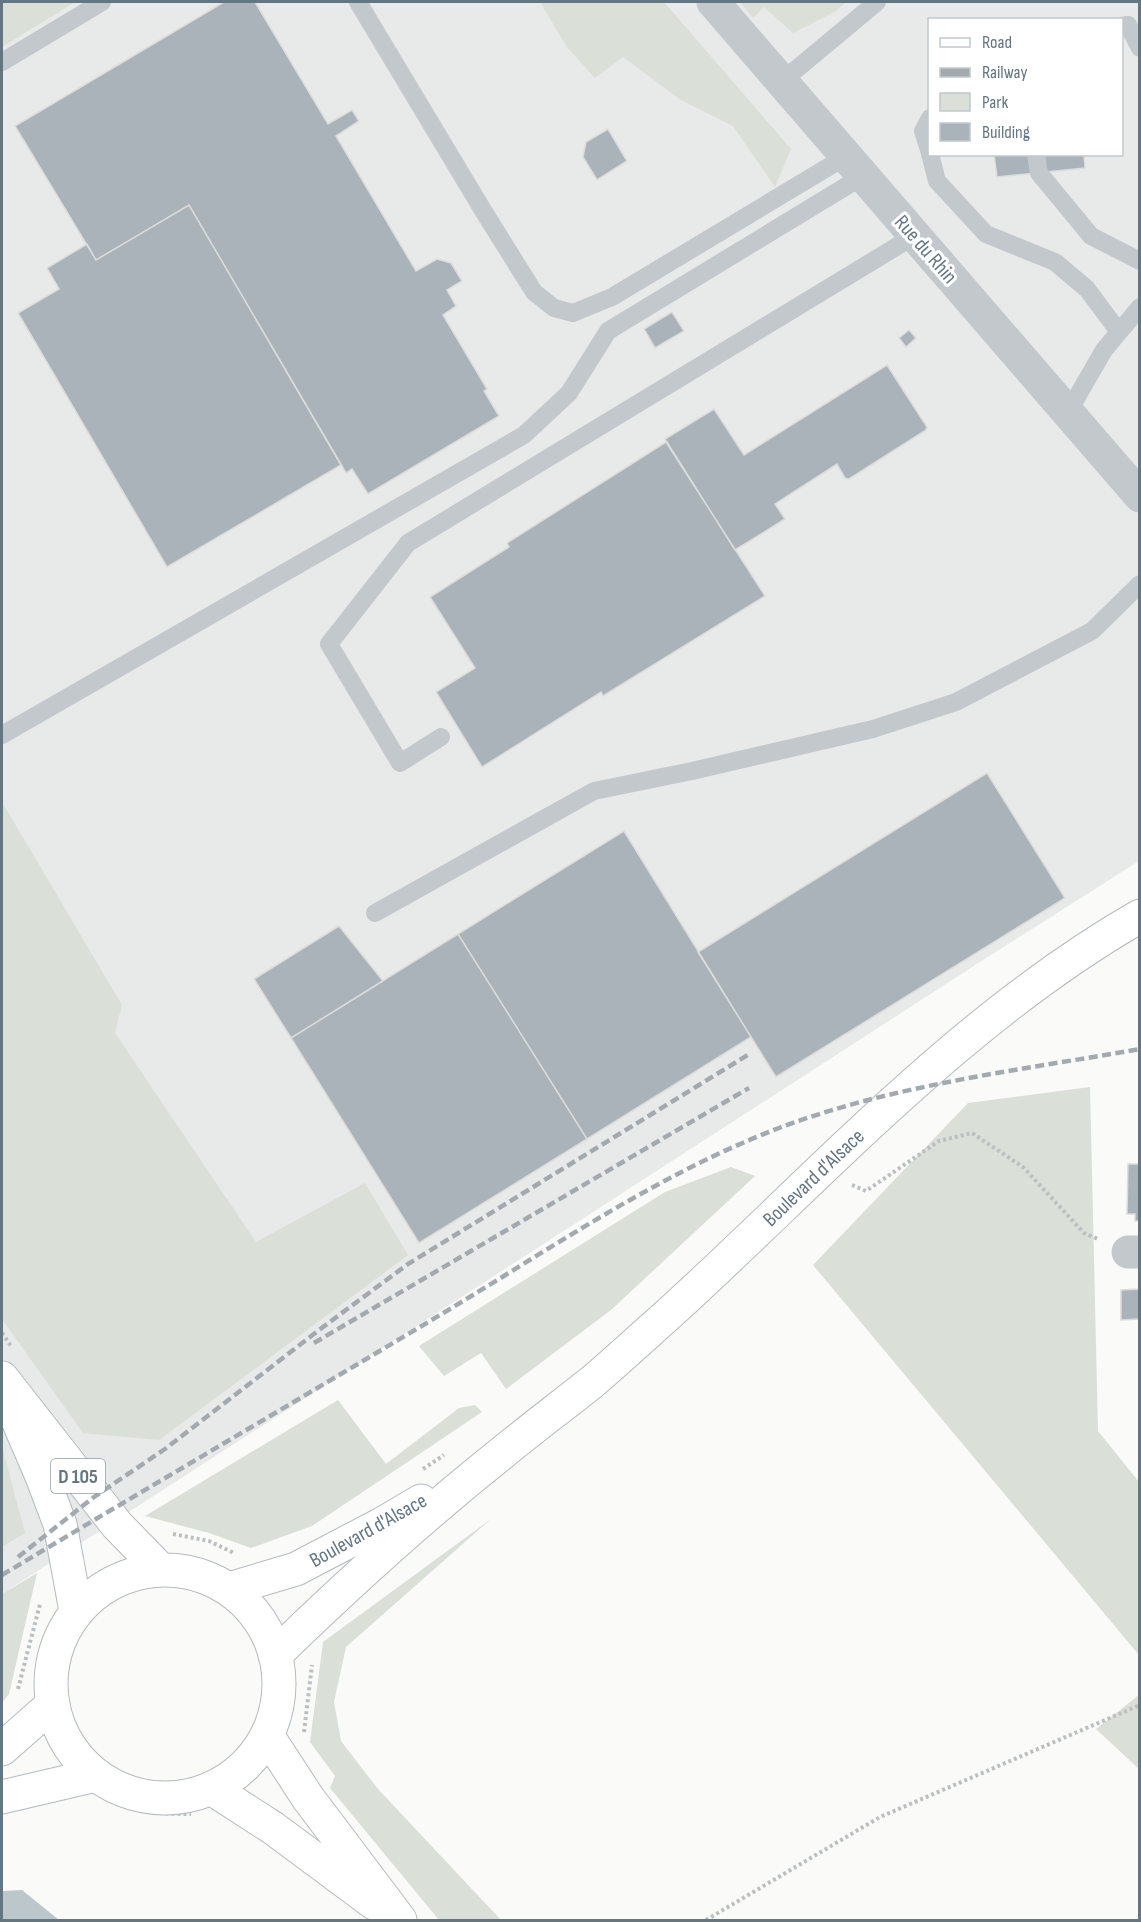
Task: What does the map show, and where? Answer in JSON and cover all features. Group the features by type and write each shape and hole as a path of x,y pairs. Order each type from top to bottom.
{"main road":[{"name":"Boulevard d'Alsace","path":"275,1654 345,1587 500,1454 592,1381 674,1309 908,1090 1000,1011 1056,968 1140,916"},
{"name":"D 105","path":"2,1378 117,1525 160,1569"},
{"name":"D 105","path":"2,1384 60,1524 76,1611"},
{"name":"Boulevard d'Alsace","path":"228,1588 296,1569 382,1524 500,1454"},
{"path":"160,1569 178,1570 196,1574 228,1588 258,1618 275,1654 279,1675 278,1696 267,1735 257,1752 244,1767 229,1779 211,1788 182,1796 152,1797 132,1793 113,1785 80,1760 58,1725 52,1704 51,1679 54,1655 63,1632 76,1611 93,1594 114,1581 136,1573 160,1569"},
{"path":"2,1749 52,1704"},
{"path":"267,1735 308,1798 398,1920"},
{"path":"2,1797 96,1774"},
{"path":"211,1788 273,1828 398,1920"}],"street":[{"name":"Rue du Rhin","path":"712,2 1140,496"}],"lane":[{"path":"2,62 102,2"},
{"path":"358,2 534,292 554,308 573,313 620,292 854,166"},
{"path":"781,82 877,2"},
{"path":"1123,26 1128,25 1140,48"},
{"path":"928,122 923,131 928,147"},
{"path":"931,156 937,181 986,234 1055,262 1087,289 1119,332"},
{"path":"1036,156 1039,173 1091,236 1140,261"},
{"path":"2,735 524,435 569,393 608,332 854,166"},
{"path":"441,737 400,763 329,644 408,543 914,236"},
{"path":"1067,414 1104,350 1140,308"},
{"path":"375,913 594,791 873,729 956,702 1092,631 1140,584"}],"path":[{"path":"822,1170 866,1191 939,1141 972,1133 1023,1167 1084,1233 1134,1252"},
{"path":"170,1534 209,1541 244,1557"},
{"path":"706,1920 880,1817 1140,1705"}],"shaded area":[{"path":"2,2 1139,2 1139,861 2,1594"},
{"path":"22,1890 59,1920 2,1920 2,1891"}],"green space":[{"path":"2,2 75,2 2,47"},
{"path":"540,2 664,2 791,149 775,187 733,126 681,100 623,57 595,78 567,47"},
{"path":"740,2 846,2 836,11 793,33 764,7 753,18"},
{"path":"2,802 122,1005 115,1033 256,1242 365,1183 408,1255 159,1440 83,1433 2,1319"},
{"path":"1090,1087 1098,1431 1139,1482 1139,1655 813,1265 968,1103"},
{"path":"731,1167 755,1176 611,1310 506,1389 481,1353 444,1376 419,1346 665,1192"},
{"path":"338,1400 386,1464 459,1408 475,1405 482,1412 312,1526 251,1548 209,1533 145,1516"},
{"path":"2,1447 25,1533 2,1547"},
{"path":"491,1519 346,1647 334,1702 341,1741 378,1789 501,1920 439,1920 330,1788 335,1776 310,1742 323,1642"},
{"path":"37,1573 9,1694 2,1703 2,1594"},
{"path":"1139,1695 1139,1769 1096,1729"}],"building":[{"path":"224,2 255,2 328,124 352,110 359,121 336,136 416,271 437,259 451,263 462,281 447,290 456,306 443,315 487,389 484,391 499,416 368,494 352,469 346,473 189,205 96,260 15,126"},
{"path":"608,129 627,161 597,180 583,157 586,142"},
{"path":"994,156 1084,156 1085,168 997,177"},
{"path":"189,205 341,465 167,567 18,313 59,289 47,268 87,244 96,260"},
{"path":"672,312 684,331 655,348 644,329"},
{"path":"909,330 916,338 906,347 899,338"},
{"path":"887,365 927,427 926,430 849,479 845,478 837,464 775,504 785,519 735,550 665,439 714,409 744,455"},
{"path":"666,442 765,596 603,696 601,692 482,767 436,692 475,668 430,597 509,547 507,543"},
{"path":"987,773 1065,898 776,1077 698,952"},
{"path":"624,831 751,1037 587,1139 458,934"},
{"path":"339,926 383,981 291,1038 254,979"},
{"path":"458,934 587,1139 419,1243 291,1038"},
{"path":"1128,1164 1140,1164 1140,1221 1135,1221 1135,1214 1127,1214"},
{"path":"1140,1289 1140,1319 1121,1320 1121,1290"}],"railway":[{"path":"2,1575 445,1312 608,1212 735,1146 779,1128 866,1100 957,1080 1140,1049"},
{"path":"18,1557 94,1497 165,1449 408,1264 751,1053"},
{"path":"314,1343 749,1088"}]}
